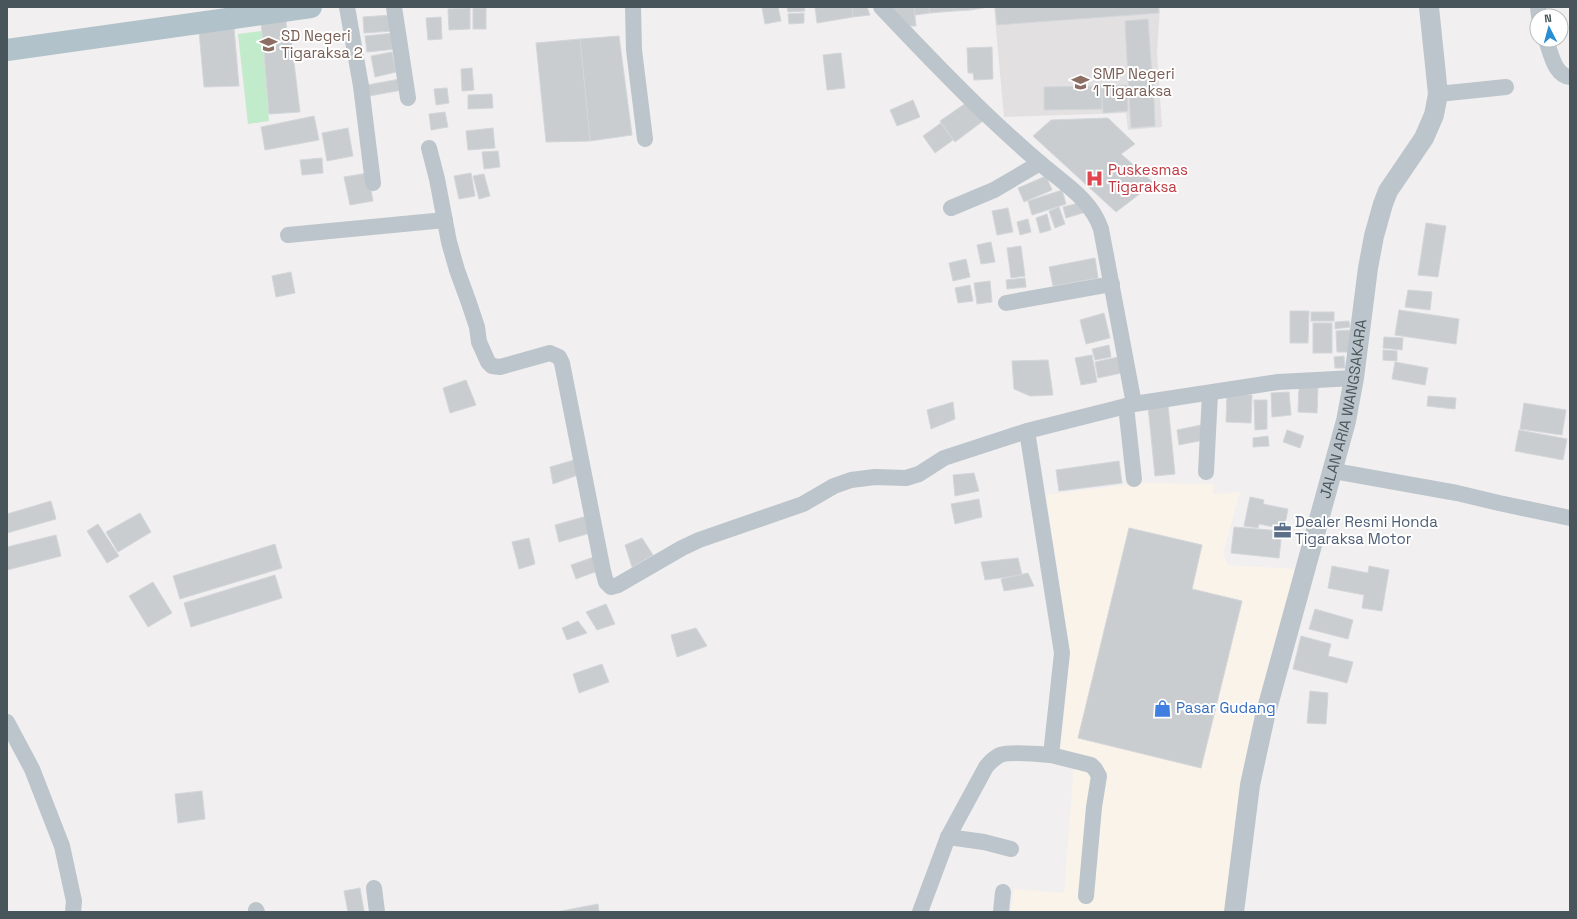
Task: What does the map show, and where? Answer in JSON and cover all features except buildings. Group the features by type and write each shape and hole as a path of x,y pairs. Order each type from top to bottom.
{"main road":[{"path":"7,50 311,7"}],"street":[{"path":"347,7 360,86 373,183"},
{"path":"394,7 408,98"},
{"path":"633,7 634,50 645,139"},
{"path":"881,7 988,117 1040,164 1090,206 1098,218 1112,284 1130,405 1134,479"},
{"name":"JALAN ARIA WANGSAKARA","path":"1234,912 1250,785 1265,716 1301,583 1334,471 1346,421 1354,378 1368,268 1374,236 1388,191 1424,138 1434,115 1438,94 1428,7"},
{"path":"1549,48 1557,68 1564,76 1570,77"},
{"path":"1438,94 1506,87"},
{"path":"429,148 457,270 470,303 480,342 488,362 492,366 500,367 550,353 559,357 562,363 603,571 606,582 611,587 618,585 682,548 699,540 803,504 834,486 852,480 875,477 906,478 918,474 944,458 1027,431 1130,405 1278,382 1354,378"},
{"path":"951,208 994,190 1040,164"},
{"path":"288,235 445,220"},
{"path":"1006,303 1112,284"},
{"path":"1206,472 1210,393"},
{"path":"1027,431 1062,653 1051,756"},
{"path":"1334,471 1457,493 1570,518"},
{"path":"7,722 32,770 62,846 74,901 74,912"},
{"path":"920,912 948,837 986,767 993,759 1002,754 1032,753 1091,765 1096,768 1099,776 1094,807 1086,896"},
{"path":"948,837 984,842 1011,849"},
{"path":"374,888 377,912"},
{"path":"1001,912 1003,892"}],"shaded area":[{"name":"SMP Negeri 1 Tigaraksa","path":"994,7 1160,7 1157,52 1162,127 1128,130 1126,113 1004,117"},
{"name":"Pasar Gudang","path":"1141,483 1213,484 1213,494 1240,492 1223,553 1228,565 1295,569 1245,782 1227,912 1011,912 1014,889 1064,893 1074,766 1059,764 1070,652 1046,495"}],"green space":[{"path":"262,31 269,121 248,124 238,34"}],"place":[{"name":"SD Negeri Tigaraksa 2","path":"268,45"},
{"name":"SMP Negeri 1 Tigaraksa","path":"1080,83"},
{"name":"Puskesmas Tigaraksa","path":"1095,179"},
{"name":"Dealer Resmi Honda Tigaraksa Motor","path":"1282,531"},
{"name":"Pasar Gudang","path":"1163,708"}]}
